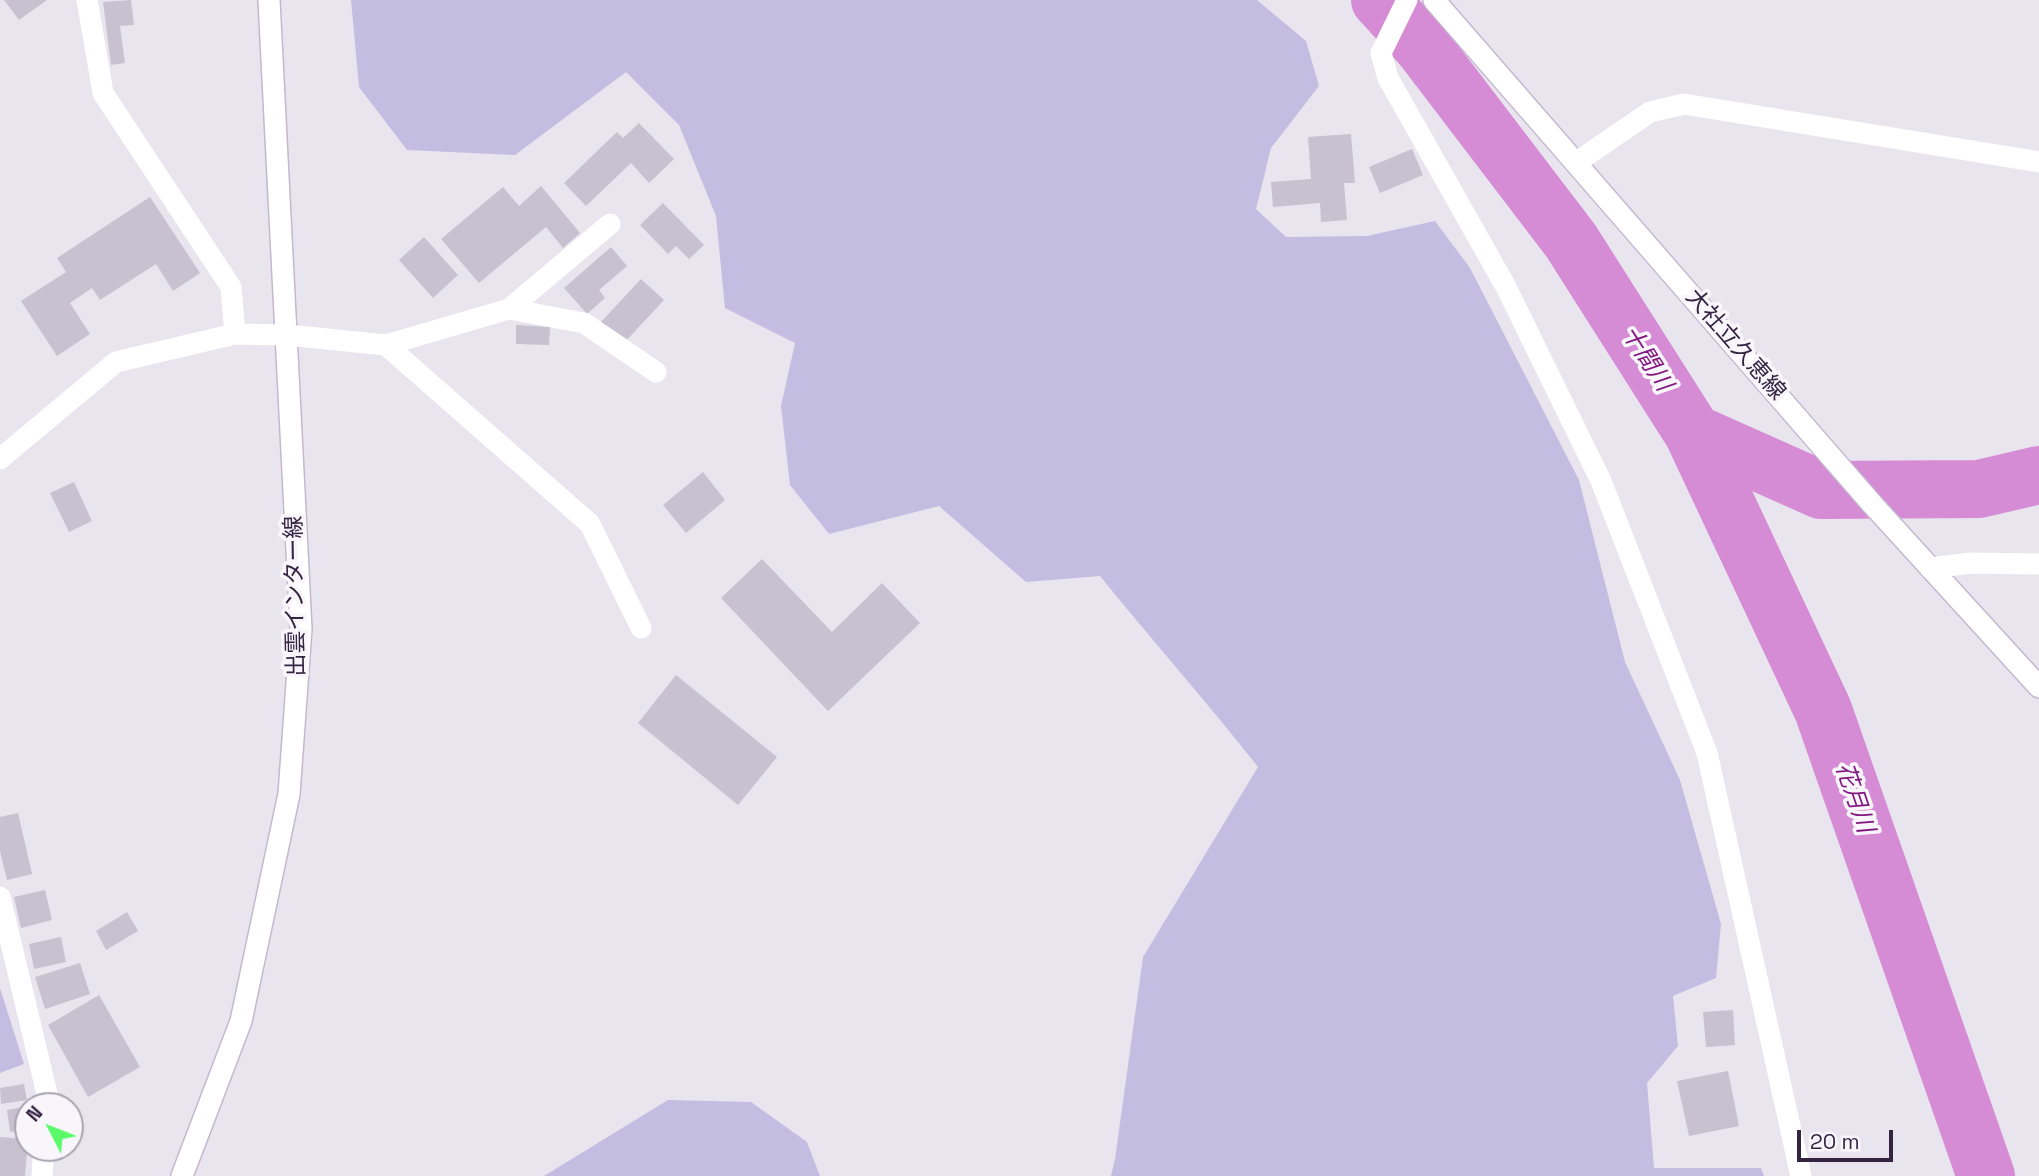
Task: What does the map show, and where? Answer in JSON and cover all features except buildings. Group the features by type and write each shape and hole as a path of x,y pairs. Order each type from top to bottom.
{"street":[{"path":"87,0 103,93 230,287 235,334"},
{"name":"出雲インター線","path":"182,1176 241,1021 289,794 301,629 269,0"},
{"path":"1407,0 1381,53 1388,78 1506,287 1601,481 1707,752 1801,1176"},
{"name":"大社立久恵線","path":"1434,0 1873,505 2039,687"},
{"path":"1577,162 1650,113 1684,104 2039,162"},
{"path":"0,459 116,362 235,334 288,335 386,345 509,309 610,224"},
{"path":"509,309 584,323 656,372"},
{"path":"386,345 590,524 641,628"},
{"path":"1930,568 1972,563 2039,564"},
{"path":"0,897 47,1092"}],"shaded area":[{"path":"351,0 1257,0 1306,41 1319,86 1271,148 1256,209 1286,237 1367,236 1435,221 1470,268 1579,480 1625,662 1680,780 1721,924 1716,978 1673,996 1678,1046 1647,1083 1654,1168 1761,1168 1764,1176 1111,1176 1143,957 1258,767 1100,576 1026,582 939,506 829,534 790,485 781,406 795,343 725,308 716,216 679,125 626,72 515,155 407,150 359,87"},
{"path":"0,988 24,1064 0,1073"},
{"path":"668,1100 751,1102 807,1142 820,1176 544,1176"}],"waterway":[{"name":"花月川","path":"1380,0 1423,47 1571,241 1693,433 1823,710 1986,1176"},
{"name":"十間川","path":"1693,433 1821,490 1979,489 2039,475"}]}
